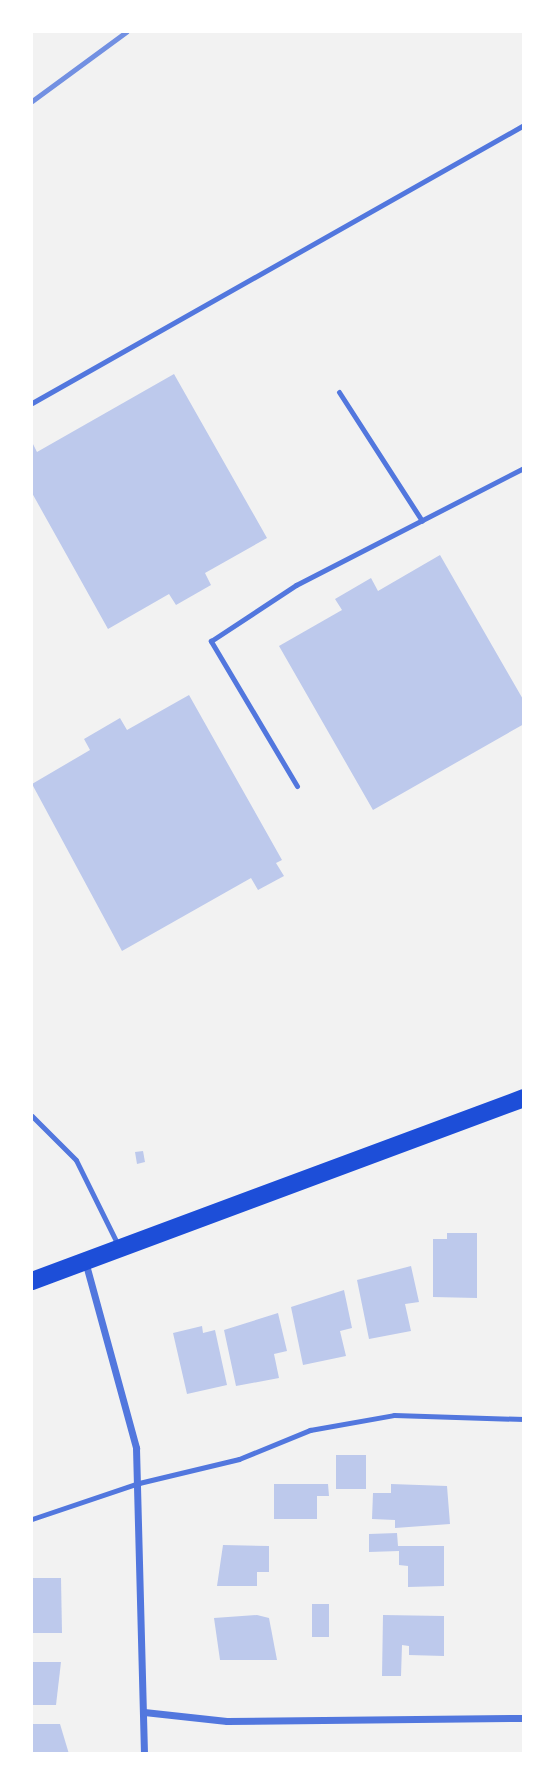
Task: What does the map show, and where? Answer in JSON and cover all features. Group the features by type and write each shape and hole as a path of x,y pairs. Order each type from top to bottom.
{"main road":[{"path":"32,1281 523,1098"}],"street":[{"path":"85,1261 129,1412 139,1483 145,1754"},
{"path":"144,1712 227,1721 523,1718"}],"lane":[{"path":"32,403 523,125"},
{"path":"339,392 422,521"},
{"path":"298,786 211,641 296,584 523,468"},
{"path":"32,1116 76,1160 119,1248"},
{"path":"32,1520 139,1483 239,1458 310,1430 394,1415 523,1419"}],"building":[{"path":"174,374 267,538 205,573 211,585 176,605 169,594 108,629 32,493 32,442 37,452"},
{"path":"440,555 524,701 524,724 373,810 279,646 342,610 335,599 371,578 378,591"},
{"path":"189,695 282,860 276,863 284,876 258,890 251,878 122,951 32,784 90,750 84,739 120,718 127,730"},
{"path":"143,1151 145,1162 137,1164 135,1152"},
{"path":"447,1233 477,1233 477,1298 433,1297 433,1239 447,1239"},
{"path":"411,1266 419,1302 405,1304 411,1331 369,1339 357,1280"},
{"path":"344,1290 352,1328 340,1331 346,1356 303,1365 291,1307"},
{"path":"278,1313 287,1351 274,1354 279,1378 236,1386 224,1330"},
{"path":"202,1326 203,1333 215,1330 227,1385 187,1394 173,1333"},
{"path":"336,1455 366,1455 366,1489 336,1489"},
{"path":"274,1484 328,1484 329,1496 317,1496 317,1519 274,1519"},
{"path":"391,1484 447,1486 450,1524 395,1528 395,1520 372,1519 373,1493 391,1493"},
{"path":"397,1533 398,1546 444,1546 444,1586 408,1587 408,1566 399,1565 399,1551 369,1552 369,1534"},
{"path":"223,1545 269,1546 269,1572 257,1572 257,1586 217,1586"},
{"path":"32,1578 61,1578 62,1633 32,1633"},
{"path":"312,1604 329,1604 329,1637 312,1637"},
{"path":"257,1615 269,1618 277,1660 220,1660 214,1618"},
{"path":"383,1615 444,1616 444,1656 409,1655 409,1646 402,1645 401,1676 382,1676"},
{"path":"32,1662 61,1662 56,1705 32,1705"},
{"path":"32,1724 60,1724 69,1754 32,1754"}],"railway":[{"path":"32,101 126,32"}]}
